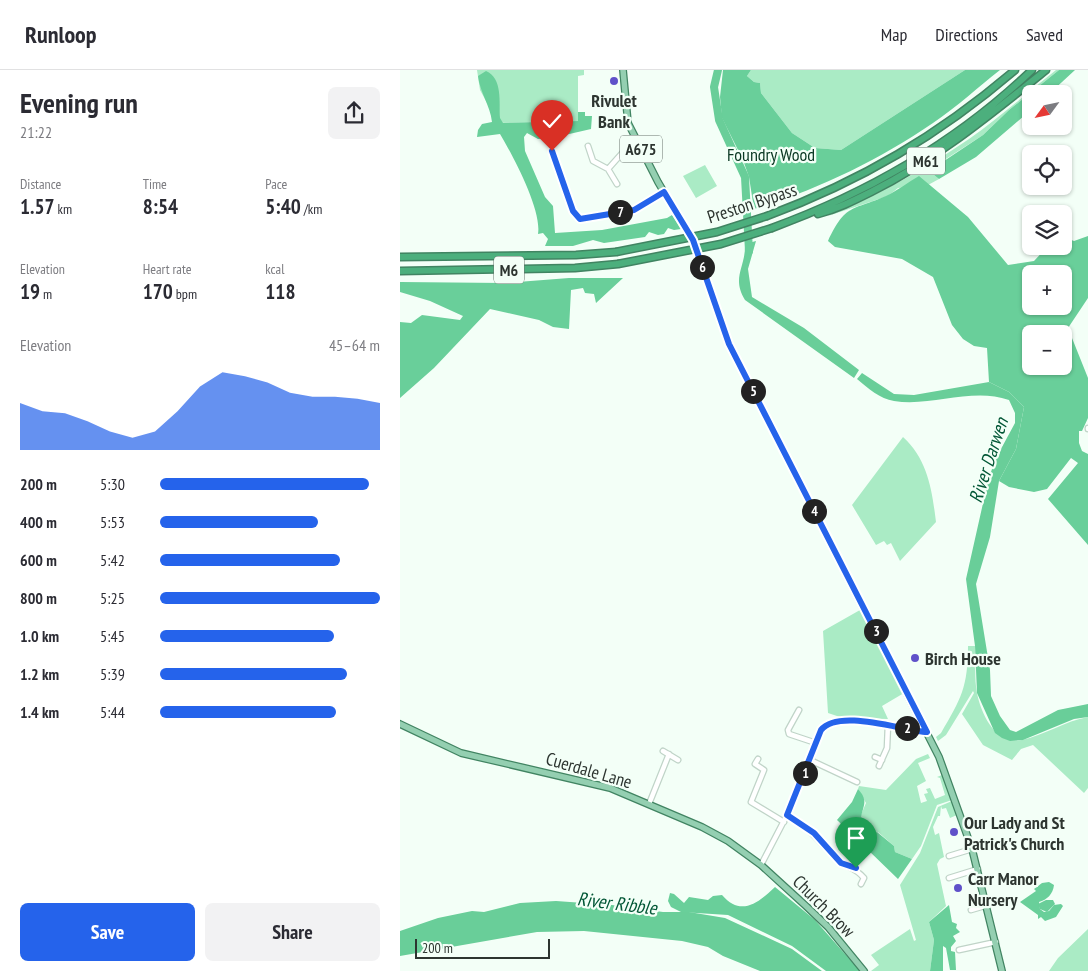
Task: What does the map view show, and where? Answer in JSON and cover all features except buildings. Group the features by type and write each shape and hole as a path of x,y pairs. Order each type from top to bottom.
{"highway":[{"name":"Preston Bypass","path":"400,257 576,255 616,252 717,232 767,216 841,187 889,161 926,139 979,101 1015,70"},
{"name":"M6","path":"790,221 847,198 902,169 969,126 1032,70"},
{"name":"M61","path":"790,221 835,210 914,169 974,128 1046,70"},
{"name":"Preston Bypass","path":"400,271 575,268 618,264 722,244 790,221"}],"main road":[{"name":"A675","path":"623,70 627,117 664,192 693,240 729,344 927,732 944,770 978,869 1002,971"},
{"name":"Cuerdale Lane","path":"400,724 461,753 610,788 728,841 760,865"},
{"name":"Church Brow","path":"760,865 828,927 864,971"}],"street":[{"path":"608,169 624,151 639,144"},
{"path":"588,146 593,161 608,169 617,184"},
{"path":"552,151 573,211 580,219 634,210 664,192"},
{"path":"799,710 788,730 789,734 816,743"},
{"path":"760,865 784,822 823,728 832,722 888,724 927,732"},
{"path":"879,766 887,748 888,724"},
{"path":"663,751 678,760"},
{"path":"649,804 669,754"},
{"path":"875,757 882,760"},
{"path":"758,759 756,764 764,770 751,802 784,822"},
{"path":"810,760 857,782"},
{"path":"787,815 814,833 841,863 856,868 864,878 861,884"},
{"path":"949,856 972,849"},
{"path":"950,878 978,869"},
{"path":"971,910 988,905"},
{"path":"959,950 996,942"}],"shaded area":[{"path":"477,70 584,70 584,75 578,76 578,121 498,123 480,90"},
{"path":"751,70 965,70 841,150 815,148 792,133 761,93 760,83 754,82 747,76"},
{"path":"1056,70 1059,70 1040,85 1038,85"},
{"path":"1022,98 983,135 935,166 934,175 939,179 928,185 898,188 888,196 828,216 900,181 935,161 991,123"},
{"path":"705,165 717,186 696,198 683,176"},
{"path":"756,241 748,269 752,297 804,328 859,370 854,378 745,300 739,285 739,278 745,244"},
{"name":"River Darwen","path":"862,373 894,394 914,395 989,382 1009,392 1024,407 1016,449 999,481 990,537 976,584 990,670 991,696 1000,716 1010,730 1016,732 1058,710 1088,704 1088,717 1074,719 1023,740 1010,741 995,733 977,693 975,646 966,579 988,481 995,460 1015,423 1015,413 1009,400 995,397 966,396 923,402 894,401 879,396 857,379"},
{"path":"903,437 918,455 927,476 933,498 936,522 900,561 891,543 887,545 884,541 876,545 852,505"},
{"path":"860,610 904,693 882,706 888,719 843,718 828,713 823,631"},
{"path":"968,646 975,646 976,687 982,710 991,727 1005,738 1013,741 1022,740 1088,717 1088,788 1084,793 1033,745 1021,749 1012,760 983,745 962,714 974,693 973,691 946,735 938,741 936,737 941,733 948,721 965,683"},
{"path":"928,754 930,758 918,763 926,781 917,786 921,803 927,801 924,794 928,793 926,789 930,788 935,799 945,795 940,778 937,777 942,775 952,800 937,805 921,846 912,859 895,852 894,846 878,832 874,833 868,821 860,817 866,803 858,789 859,786 886,790 916,759"},
{"path":"952,801 957,815 950,818 946,808 942,809 941,806 940,816 938,816 933,827 935,835 939,833 944,857 937,864 946,906 929,922 934,940 930,971 871,971 879,965 871,955 910,929 914,941 916,940 900,885 920,853 938,807"},
{"path":"1046,900 1053,900 1055,904 1047,912 1040,909 1038,904"},
{"path":"556,901 612,905 663,912 689,912 725,918 792,949 822,971 760,971 723,956 708,947 682,941 584,931 537,932 400,956 400,931 438,918 472,911 484,912 520,903"},
{"path":"1088,929 1088,971 1049,971 1058,958"}],"green space":[{"name":"Foundry Wood","path":"723,70 751,70 747,76 754,82 760,83 761,93 792,133 815,148 841,150 965,70 1000,70 942,117 891,149 847,173 801,193 754,209 749,177 743,160 722,118 720,97"},
{"path":"1059,70 1075,70 1059,85 1040,85"},
{"path":"486,71 491,74 498,85 500,118 503,123 578,121 578,112 585,112 585,116 592,116 591,129 552,138 538,139 527,133 524,137 525,151 545,197 553,206 555,233 602,230 667,218 672,215 681,229 674,230 668,228 664,234 658,235 649,232 645,237 604,243 593,240 573,246 545,246 548,239 543,233 538,234 536,211 519,169 500,134 477,137 478,130 482,124 492,122 478,76"},
{"path":"1022,100 1022,118 976,157 939,179 934,175 935,167 983,135"},
{"path":"919,176 968,217 1008,265 1034,261 1040,255 1072,255 1072,240 1088,236 1088,298 1070,325 1022,325 1022,375 1072,375 1072,338 1088,378 1088,418 1082,431 1079,431 1079,443 1082,451 1088,454 1088,545 1048,499 1078,463 1071,458 1047,489 1034,492 1009,487 999,481 1016,449 1024,407 1009,392 989,382 987,348 974,346 963,339 952,325 933,277 902,259 835,247 828,241 845,214 894,192"},
{"path":"569,278 623,278 596,303 594,294 585,293 583,288 571,290 569,329 553,327 539,320 490,309 434,368 400,398 400,322 411,323 422,315 460,320 463,316 430,301 400,292 400,282 504,283"},
{"path":"858,789 864,799 861,817 868,821 874,833 877,832 894,846 895,852 912,859 898,879 837,820 852,802"},
{"path":"1049,882 1054,885 1052,891 1045,900 1039,902 1040,909 1044,912 1049,911 1054,905 1061,904 1063,906 1056,917 1045,921 1041,917 1038,919 1038,915 1020,902 1036,891 1034,889 1042,883"},
{"path":"775,887 815,920 860,971 826,971 792,946 728,915 681,912 671,907 668,901 670,893 674,894 684,903 689,897 708,900 713,896 722,895 729,902 743,906 756,902"},
{"path":"949,905 952,922 957,924 956,928 960,932 953,936 956,941 951,947 951,951 955,952 956,970 950,970 946,948 943,946 943,971 930,971 934,940 929,922"}],"waterway":[{"name":"River Darwen","path":"718,70 714,87 719,120 745,177 749,251"}],"place":[{"name":"Rivulet Bank","path":"614,81"},
{"name":"Birch House","path":"915,658"},
{"name":"Our Lady and St Patrick's Church","path":"954,832"},
{"name":"Carr Manor Nursery","path":"958,888"}],"route":[{"path":"552,151 561,183 575,216 580,219 634,210 664,192 693,240 729,344 927,732 877,722 832,722 821,730 787,815 802,823 814,833 841,863 856,868"}],"water label":[{"name":"River Ribble","path":"617,903"}]}
